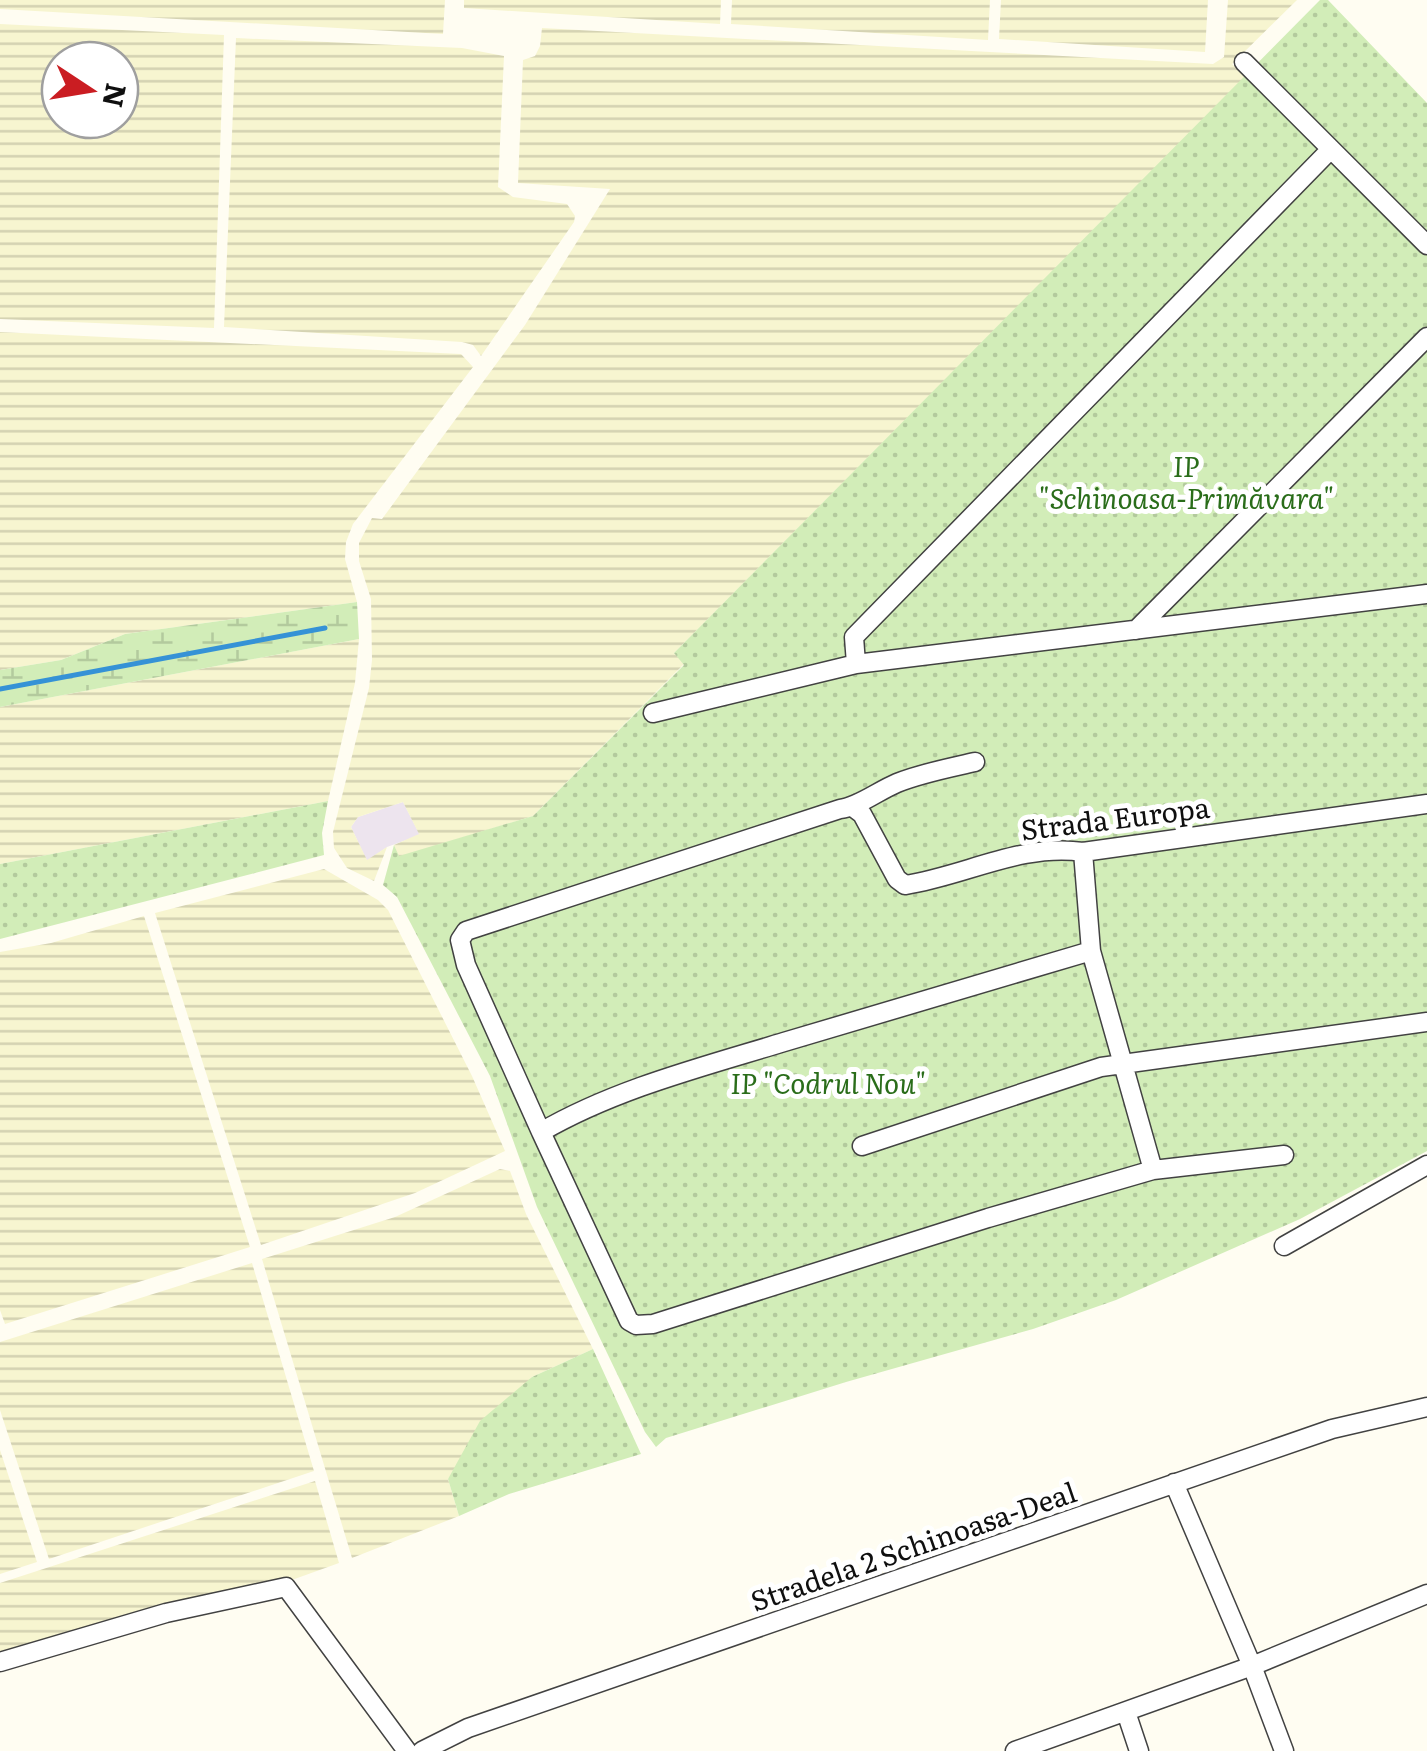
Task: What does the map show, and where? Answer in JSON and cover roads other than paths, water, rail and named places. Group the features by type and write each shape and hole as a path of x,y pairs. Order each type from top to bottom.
{"street":[{"path":"1244,62 1427,246"},
{"path":"856,664 854,638 1190,298 1331,149"},
{"path":"1136,630 1427,337"},
{"path":"653,713 856,664 1427,594"},
{"path":"974,762 904,780 869,795 854,808 840,809 472,926 460,940 466,965 629,1320 644,1326 1153,1170 1284,1155"},
{"name":"Strada Europa","path":"854,808 862,814 904,885 1025,853 1061,849 1083,852 1427,804"},
{"path":"1083,852 1091,952 1153,1170"},
{"path":"541,1132 608,1099 729,1059 1091,952"},
{"path":"862,1146 1084,1072 1123,1063 1427,1022"},
{"path":"1284,1246 1427,1165"},
{"name":"Stradela 2 Schinoasa-Deal","path":"422,1751 468,1728 1174,1483 1332,1429 1427,1407"},
{"path":"1174,1483 1284,1751"},
{"path":"0,1662 166,1613 286,1587 407,1751"},
{"path":"1016,1751 1252,1666 1427,1594"},
{"path":"1126,1712 1139,1751"}],"waterway":[{"path":"0,689 325,628"}],"park label":[{"name":"IP \"Schinoasa-Primăvara\"","path":"1186,481"},
{"name":"IP \"Codrul Nou\"","path":"828,1082"}]}
